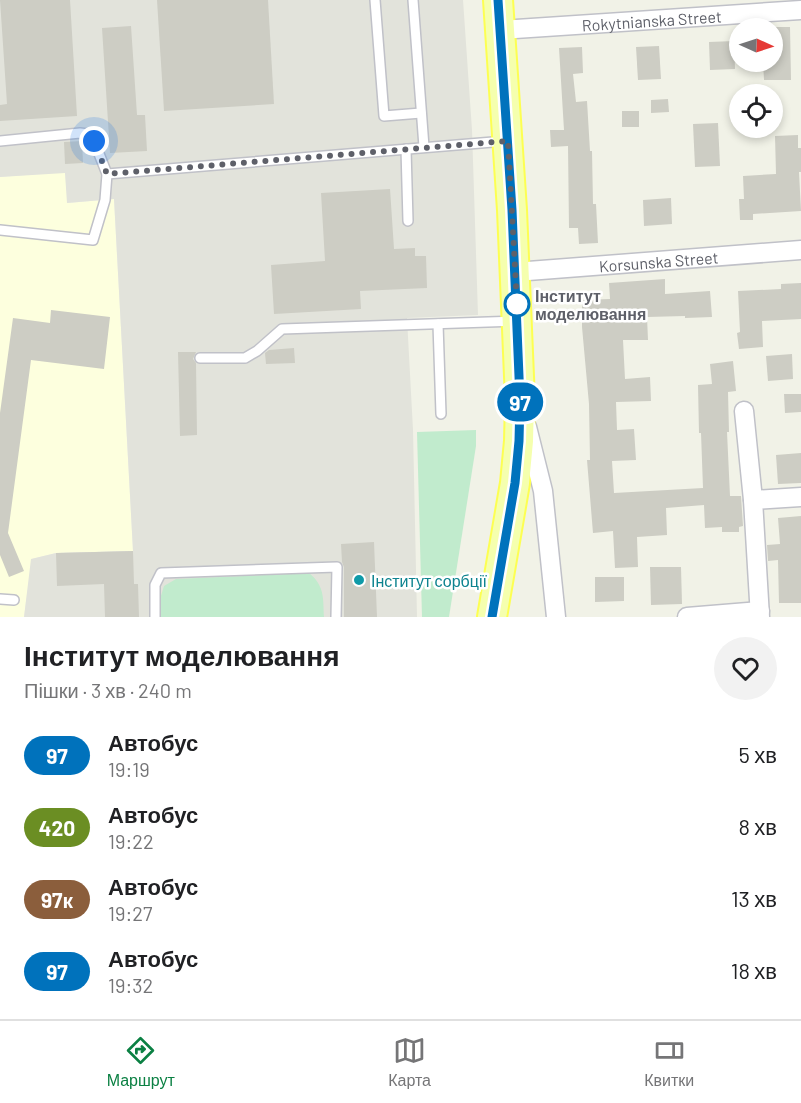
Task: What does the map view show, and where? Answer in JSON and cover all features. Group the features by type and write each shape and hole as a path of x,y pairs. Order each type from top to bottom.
{"main road":[{"path":"492,617 515,483 520,400 508,141 498,0"}],"street":[{"name":"Rokytnianska Street","path":"500,30 801,10"},
{"name":"Korsunska Street","path":"515,272 801,250"},
{"path":"520,400 543,491 556,617"},
{"path":"687,617 760,614 753,500 744,411"},
{"path":"753,500 801,497"}],"lane":[{"path":"375,0 384,116 422,113"},
{"path":"413,0 424,147"},
{"path":"0,141 88,134 94,141 107,174 105,200 93,240 0,230"},
{"path":"107,174 508,141"},
{"path":"406,149 408,221"},
{"path":"200,358 245,358 257,351 282,329 517,321"},
{"path":"438,324 441,414"},
{"path":"155,617 155,585 161,573 337,567 336,617"},
{"path":"0,598 14,600"}],"shaded area":[{"path":"0,0 463,0 472,130 478,315 407,318 413,430 417,617 24,617 31,559 56,553 133,551 114,199 67,203 65,173 0,177"},
{"path":"65,172 68,203 114,199 133,551 56,553 32,559 24,617 0,617 0,177"},
{"path":"476,430 476,446 449,617 422,617 417,432"},
{"path":"309,573 321,588 324,617 161,617 160,599 164,586 176,579"}],"building":[{"path":"0,0 70,0 77,116 0,121 0,105 7,104"},
{"path":"157,0 268,0 274,104 164,111"},
{"path":"131,26 137,115 145,115 147,151 110,153 102,28"},
{"path":"783,27 790,27 791,80 764,80 764,72 783,72"},
{"path":"729,41 729,69 710,70 709,42"},
{"path":"659,46 661,79 638,80 636,47"},
{"path":"582,47 583,73 573,74 576,102 587,101 590,151 592,151 593,204 596,204 598,243 579,244 578,228 569,228 568,146 551,147 550,130 564,130 559,48"},
{"path":"668,99 669,112 651,113 651,100"},
{"path":"622,111 639,111 639,127 622,127"},
{"path":"718,123 720,166 695,167 693,124"},
{"path":"798,135 798,148 801,148 801,172 799,172 801,211 753,214 753,220 740,220 739,199 744,199 743,176 776,174 775,138 783,138 783,136"},
{"path":"82,141 83,163 65,164 64,142"},
{"path":"390,189 394,249 415,248 415,256 426,256 427,288 360,291 361,309 274,314 271,265 325,261 321,193"},
{"path":"671,198 672,224 644,226 643,200"},
{"path":"665,279 665,294 710,291 712,317 647,317 648,340 623,340 625,379 650,377 651,401 616,402 617,430 634,429 636,460 612,461 614,493 703,488 698,385 712,384 710,364 733,361 736,391 728,392 729,432 727,432 730,496 741,496 743,526 739,527 739,532 722,532 722,527 705,528 704,505 666,508 667,535 637,537 638,567 615,568 613,531 593,533 587,460 590,460 589,404 582,327 582,300 610,299 609,283"},
{"path":"801,283 801,319 762,321 763,347 739,349 738,291 781,289 781,284"},
{"path":"51,310 110,317 104,369 31,360 8,533 24,571 9,577 0,555 0,413 13,318 50,323"},
{"path":"294,348 295,363 266,364 265,353 269,350"},
{"path":"178,352 196,352 193,359 196,363 197,435 180,436"},
{"path":"792,354 793,379 768,381 766,356"},
{"path":"784,394 801,394 801,412 785,413"},
{"path":"801,453 801,483 778,484 776,455"},
{"path":"801,516 801,603 779,603 778,560 768,561 767,545 780,544 778,518"},
{"name":"Інститут сорбції","path":"374,542 377,617 344,617 344,567 341,544"},
{"path":"133,551 134,584 138,584 139,617 105,617 104,584 57,586 56,553"},
{"path":"650,567 681,567 682,604 651,605"},
{"path":"595,577 624,577 624,601 595,602"}],"bus line":[{"name":"97","path":"492,617 515,483 520,400 517,300 498,0"}],"place":[{"name":"Інститут моделювання","path":"517,304"},
{"name":"Інститут сорбції","path":"359,580"}],"route":[{"path":"94,141 107,174 508,141 517,304"}]}
